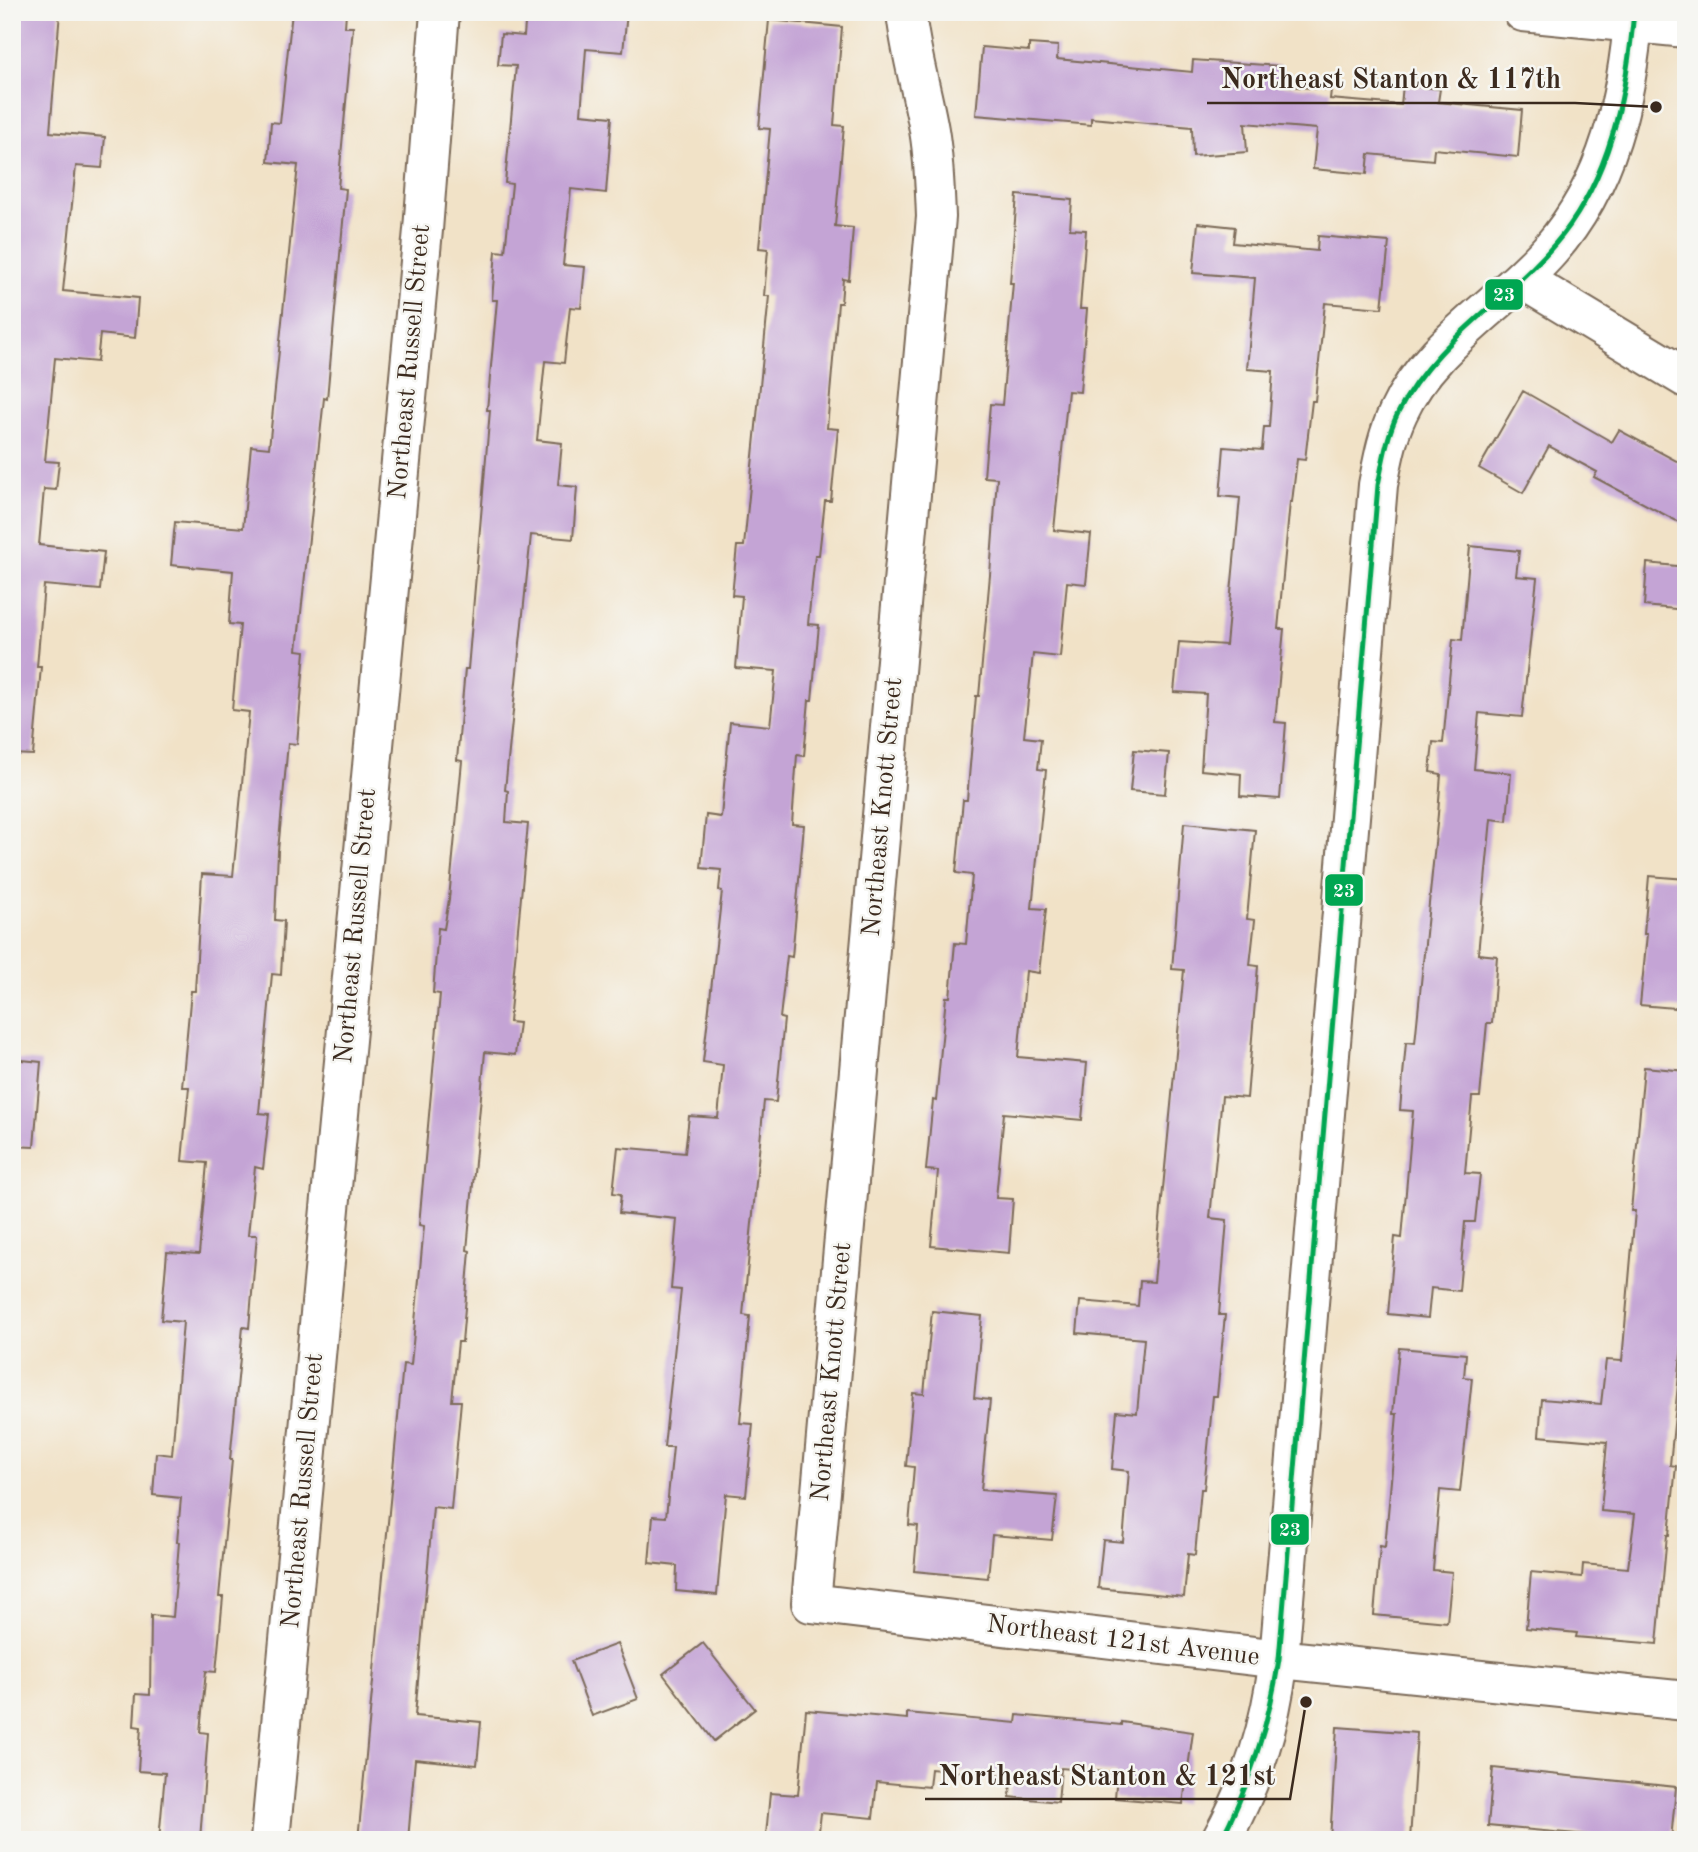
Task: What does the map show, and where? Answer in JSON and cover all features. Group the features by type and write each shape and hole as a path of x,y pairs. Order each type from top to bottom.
{"street":[{"name":"Northeast Russell Street","path":"270,1840 422,244 440,12"},
{"name":"Northeast Knott Street","path":"811,1603 936,217 930,134 910,47 906,12"},
{"path":"1523,12 1634,18 1686,28"},
{"path":"1221,1840 1240,1807 1258,1758 1273,1707 1279,1659 1378,485 1390,433 1399,411 1419,379 1448,344 1523,280 1575,217 1598,175 1615,131 1625,90 1634,18"},
{"path":"1523,280 1686,378"},
{"name":"Northeast 121st Avenue","path":"811,1603 1279,1659 1686,1701"}],"building":[{"path":"12,12 60,12 50,132 105,137 102,168 76,166 63,291 138,298 135,338 100,334 97,362 55,358 45,461 59,462 56,490 44,489 39,545 104,552 100,590 44,585 37,667 41,667 33,755 12,754"},
{"path":"292,12 346,12 345,27 353,27 338,188 346,189 327,399 324,398 297,650 305,651 297,744 288,743 278,851 275,920 284,921 281,975 272,974 259,1113 269,1114 263,1169 255,1167 248,1235 257,1235 249,1328 243,1327 230,1460 216,1672 206,1671 200,1732 208,1733 200,1840 159,1840 165,1773 138,1771 141,1727 134,1726 136,1694 150,1695 151,1615 173,1617 179,1542 181,1498 153,1495 156,1453 172,1455 183,1322 161,1320 167,1252 199,1254 207,1163 182,1161 189,1087 182,1087 191,991 195,991 202,874 233,876 249,712 232,710 240,625 229,624 233,571 171,565 175,522 243,528 251,446 269,448 298,165 268,162 271,122 280,123"},
{"path":"526,12 627,12 623,52 586,49 581,114 612,117 606,193 571,189 563,265 585,267 581,308 570,307 564,363 545,361 537,440 562,443 558,485 577,487 573,539 531,535 505,790 508,791 506,822 528,824 509,1022 519,1023 515,1055 485,1052 467,1250 470,1251 462,1342 458,1342 452,1401 461,1401 451,1509 433,1507 415,1716 481,1722 477,1765 415,1759 408,1840 358,1840 403,1364 411,1365 424,1226 419,1225 440,994 433,993 438,928 444,929 449,899 462,761 457,760 465,669 468,669 490,410 487,410 497,300 492,300 496,251 505,252 512,184 505,183 516,66 498,65 501,34 524,36"},
{"path":"769,20 842,27 834,125 844,126 835,226 853,228 849,280 843,279 841,303 838,303 827,428 838,429 831,501 825,501 819,555 815,555 808,624 819,625 812,700 809,700 804,756 797,755 792,824 804,825 792,957 787,956 780,1018 784,1019 776,1102 764,1101 743,1315 750,1316 740,1423 753,1424 746,1496 726,1494 717,1595 676,1591 677,1566 649,1563 653,1516 666,1517 673,1447 664,1447 681,1290 671,1289 677,1219 619,1213 621,1194 613,1193 618,1147 685,1153 689,1116 718,1118 723,1065 703,1062 722,891 719,890 721,870 701,868 706,815 721,817 730,722 770,726 776,671 736,668 742,596 732,595 737,546 744,546 769,296 764,296 768,249 759,248 770,129 759,128"},
{"path":"1029,44 1058,46 1057,59 1192,72 1193,60 1281,66 1279,85 1331,90 1330,99 1401,105 1403,85 1440,89 1438,102 1522,110 1518,157 1434,149 1433,160 1369,154 1367,174 1313,169 1317,129 1245,123 1247,152 1193,156 1192,127 1091,118 1091,125 976,115 982,47 1029,51"},
{"path":"1017,195 1072,200 1070,229 1086,230 1080,309 1087,309 1080,392 1068,391 1054,530 1091,534 1086,584 1067,582 1060,657 1033,654 1024,737 1041,739 1038,769 1046,770 1032,908 1046,909 1039,973 1026,971 1018,1057 1087,1063 1082,1120 1004,1113 996,1198 1013,1199 1009,1253 931,1246 938,1171 926,1170 955,943 966,944 972,875 956,873 963,800 967,800 976,696 979,696 990,575 997,478 984,477 990,404 1002,405 1013,283 1010,283"},
{"path":"1198,223 1235,227 1233,243 1317,251 1318,236 1389,242 1382,308 1325,303 1315,401 1312,401 1305,460 1297,459 1290,502 1278,629 1284,629 1275,722 1286,723 1280,799 1240,796 1241,774 1201,770 1206,694 1174,692 1179,642 1226,645 1240,498 1220,496 1224,447 1262,450 1264,427 1269,427 1273,371 1247,369 1255,278 1193,273"},
{"path":"1523,391 1612,442 1619,430 1686,466 1686,526 1594,477 1597,472 1549,446 1523,493 1479,468"},
{"path":"1470,546 1519,551 1516,576 1537,578 1522,717 1479,713 1474,769 1511,773 1507,821 1491,819 1478,954 1497,956 1492,1023 1487,1023 1480,1097 1472,1097 1465,1173 1480,1174 1475,1222 1465,1222 1459,1291 1431,1288 1428,1318 1388,1314 1395,1237 1402,1238 1413,1111 1400,1110 1406,1042 1415,1043 1438,814 1441,774 1430,772 1433,742 1443,743 1453,639 1462,640"},
{"path":"1647,563 1686,567 1686,610 1644,606"},
{"path":"1134,750 1169,753 1165,794 1130,791"},
{"path":"1184,823 1255,830 1247,919 1255,920 1250,965 1258,966 1247,1098 1222,1096 1210,1218 1227,1220 1219,1315 1225,1315 1217,1396 1213,1396 1204,1489 1201,1489 1195,1555 1188,1554 1184,1597 1098,1588 1103,1540 1123,1542 1129,1471 1112,1469 1117,1411 1137,1413 1144,1339 1077,1333 1080,1301 1138,1306 1140,1281 1154,1282 1184,970 1172,969"},
{"path":"1649,876 1686,879 1686,1009 1640,1005"},
{"path":"12,1059 41,1062 34,1147 12,1146"},
{"path":"1644,1067 1686,1071 1686,1345 1682,1344 1670,1465 1676,1466 1657,1644 1576,1637 1577,1633 1526,1628 1531,1572 1582,1577 1583,1564 1628,1568 1635,1514 1601,1511 1607,1442 1539,1436 1542,1399 1601,1404 1606,1360 1622,1361 1635,1211 1631,1211"},
{"path":"932,1311 982,1316 974,1398 990,1400 981,1490 1057,1496 1052,1540 992,1535 988,1578 914,1571 918,1526 909,1525 914,1467 906,1466 913,1393 924,1394"},
{"path":"1399,1348 1466,1354 1464,1377 1472,1378 1460,1492 1440,1490 1433,1570 1452,1572 1447,1622 1374,1615 1380,1546 1385,1547 1397,1414 1393,1414"},
{"path":"703,1643 755,1709 714,1741 663,1674"},
{"path":"617,1644 638,1699 592,1716 571,1661"},
{"path":"806,1710 907,1719 907,1713 1016,1723 1017,1715 1121,1725 1121,1722 1193,1732 1183,1804 1115,1798 1117,1773 1061,1768 1058,1802 1010,1797 1011,1777 931,1769 929,1787 877,1782 873,1818 821,1813 818,1840 766,1835 770,1793 798,1795"},
{"path":"1337,1727 1417,1733 1410,1840 1330,1840"},
{"path":"1493,1768 1676,1787 1671,1840 1597,1840 1598,1836 1488,1826"}],"transit line":[{"name":"23","path":"1221,1840 1258,1752 1279,1659 1378,485 1388,439 1398,413 1434,360 1550,250 1585,201 1598,176 1616,123 1634,12"}],"place":[{"name":"Northeast Stanton & 117th","path":"1656,107"},
{"name":"Northeast Stanton & 121st","path":"1306,1702"}]}
